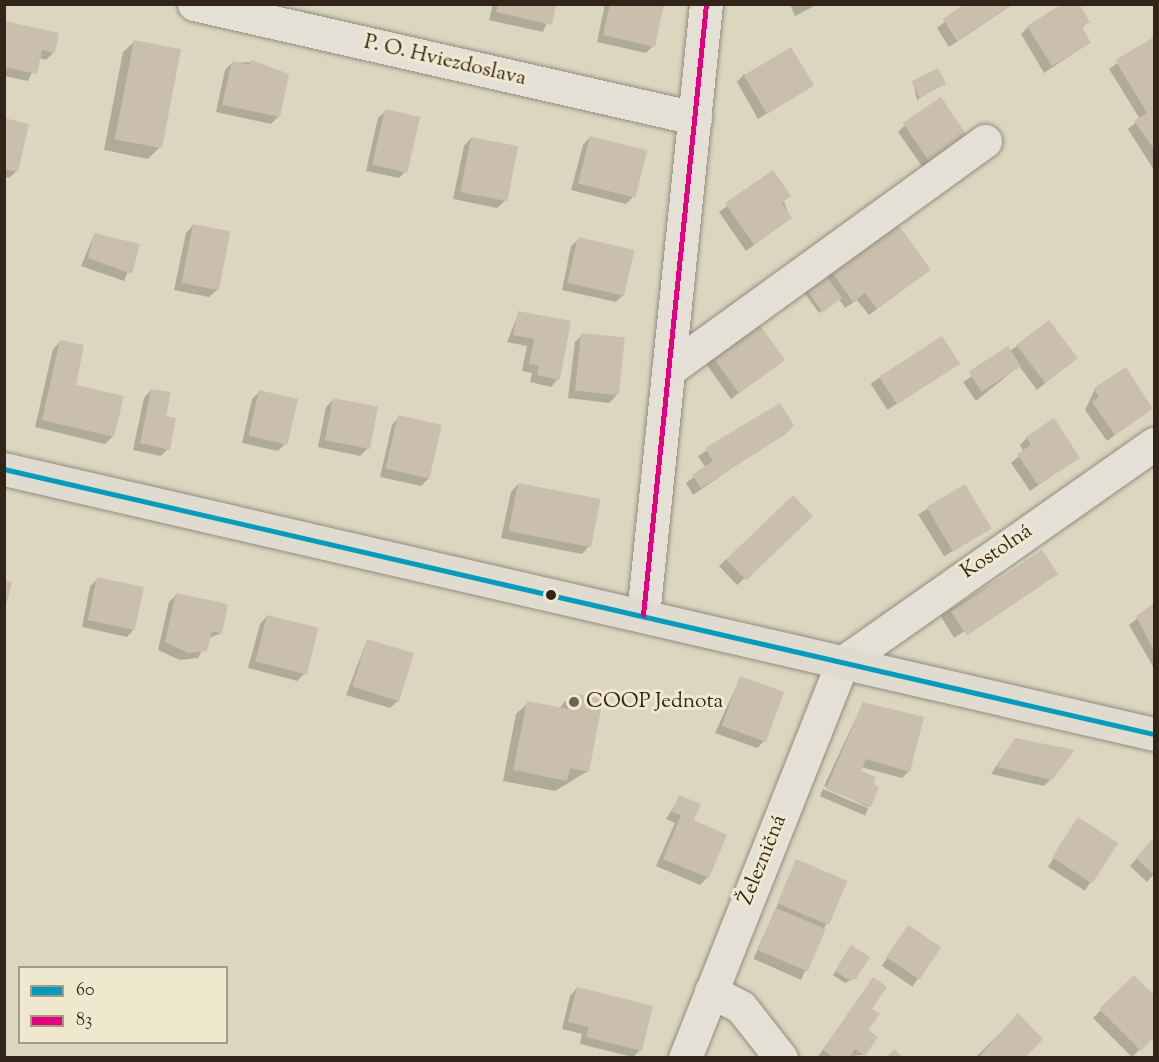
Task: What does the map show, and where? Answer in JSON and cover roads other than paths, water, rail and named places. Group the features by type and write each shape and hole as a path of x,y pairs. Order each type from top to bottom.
{"main road":[{"path":"4,469 1155,735"}],"street":[{"name":"P. O. Hviezdoslava","path":"194,4 695,118"},
{"path":"643,615 706,4"},
{"path":"670,369 985,141"},
{"name":"Kostolná","path":"842,663 1155,444"},
{"name":"Železničná","path":"685,1058 842,663"},
{"path":"711,992 741,1007 781,1058"}],"place":[{"name":"COOP Jednota","path":"574,702"}]}
